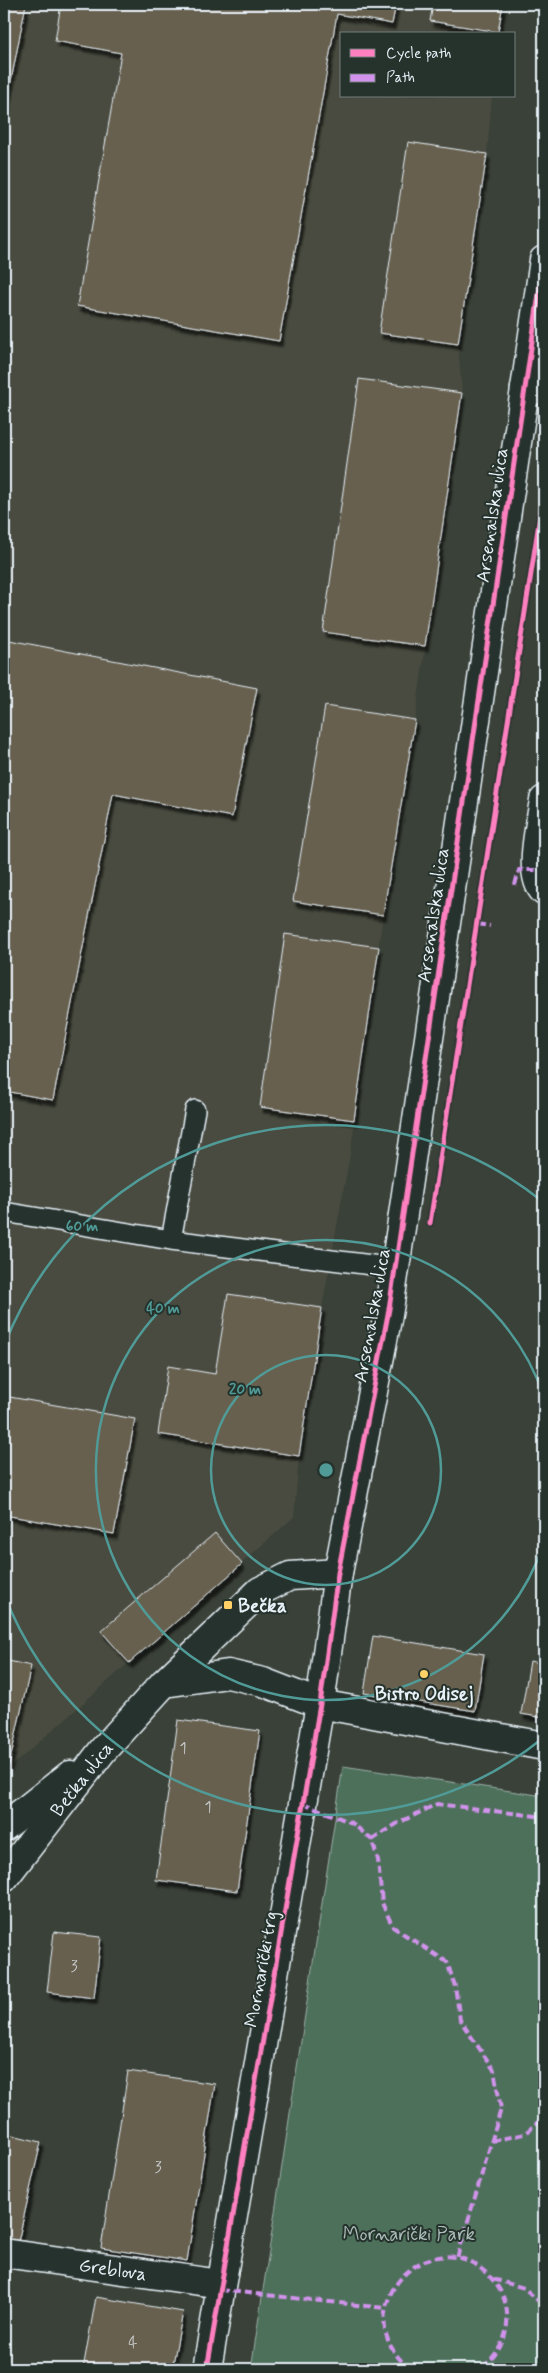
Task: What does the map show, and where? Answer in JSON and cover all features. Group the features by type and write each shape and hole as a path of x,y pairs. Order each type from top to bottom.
{"main road":[{"name":"Arsenalska ulica","path":"338,1574 396,1268 535,389 544,260"},
{"path":"544,800 536,860 540,886 544,891"},
{"name":"Bečka ulica","path":"4,1878 103,1750 164,1683 260,1591 290,1576 338,1574"},
{"name":"Mornarički trg","path":"207,2369 320,1704 338,1574"},
{"path":"164,1683 228,1674 263,1682 320,1704 544,1746"},
{"path":"4,1827 103,1750"},
{"name":"Greblova","path":"4,2253 221,2284"}],"lane":[{"path":"171,1240 195,1110"},
{"path":"4,1212 171,1240 396,1268"}],"shaded area":[{"path":"4,4 503,4 498,32 340,32 340,98 492,98 487,154 458,344 462,393 415,720 383,915 351,1149 322,1308 299,1456 294,1517 4,1773"}],"green space":[{"name":"Mornarički Park","path":"343,1766 544,1796 544,2369 251,2369"}],"building":[{"path":"4,4 26,4 4,117"},
{"path":"61,4 396,4 392,24 337,14 279,341 77,306 121,53 55,41"},
{"path":"433,4 503,4 498,32 430,21"},
{"path":"408,142 487,154 458,344 379,333"},
{"path":"359,379 462,393 425,646 323,632"},
{"path":"4,639 257,688 232,817 113,794 53,1100 4,1091"},
{"path":"325,706 415,720 383,915 293,901"},
{"path":"285,934 379,947 354,1120 260,1107"},
{"path":"228,1294 322,1308 299,1456 158,1434 168,1366 215,1374"},
{"path":"4,1396 135,1419 114,1534 4,1515"},
{"path":"215,1533 242,1564 129,1663 101,1631"},
{"name":"Bistro Odisej","path":"373,1636 484,1654 475,1711 364,1693"},
{"path":"4,1660 31,1666 9,1765 4,1764"},
{"path":"530,1661 544,1664 544,1718 521,1714"},
{"path":"178,1720 260,1731 237,1891 156,1880"},
{"path":"54,1932 101,1937 94,1998 47,1992"},
{"path":"128,2071 215,2084 187,2261 101,2248"},
{"path":"4,2133 41,2142 18,2242 4,2239"},
{"path":"96,2297 183,2312 172,2369 83,2369"}],"marked path":[{"path":"515,885 519,870 537,870"},
{"path":"477,924 490,926"},
{"path":"303,1803 352,1823 372,1840 378,1860 382,1903 393,1927 447,1962 455,1986 460,2020 494,2070 501,2109 457,2258"},
{"path":"372,1840 398,1823 437,1804 544,1817"},
{"path":"492,2141 524,2134 544,2117"},
{"path":"411,2369 392,2348 385,2325 387,2302 398,2281 415,2266 437,2257 460,2258 484,2271 503,2296 507,2315 506,2333 494,2356 481,2369"},
{"path":"493,2279 524,2288 544,2306"},
{"path":"220,2290 385,2308"},
{"path":"524,2369 544,2363"}],"cycle path":[{"path":"207,2369 320,1704 338,1573 389,1309 544,260"},
{"path":"430,1223 544,490"}],"place":[{"name":"Bečka","path":"228,1605"},
{"name":"Bistro Odisej","path":"424,1674"}]}
